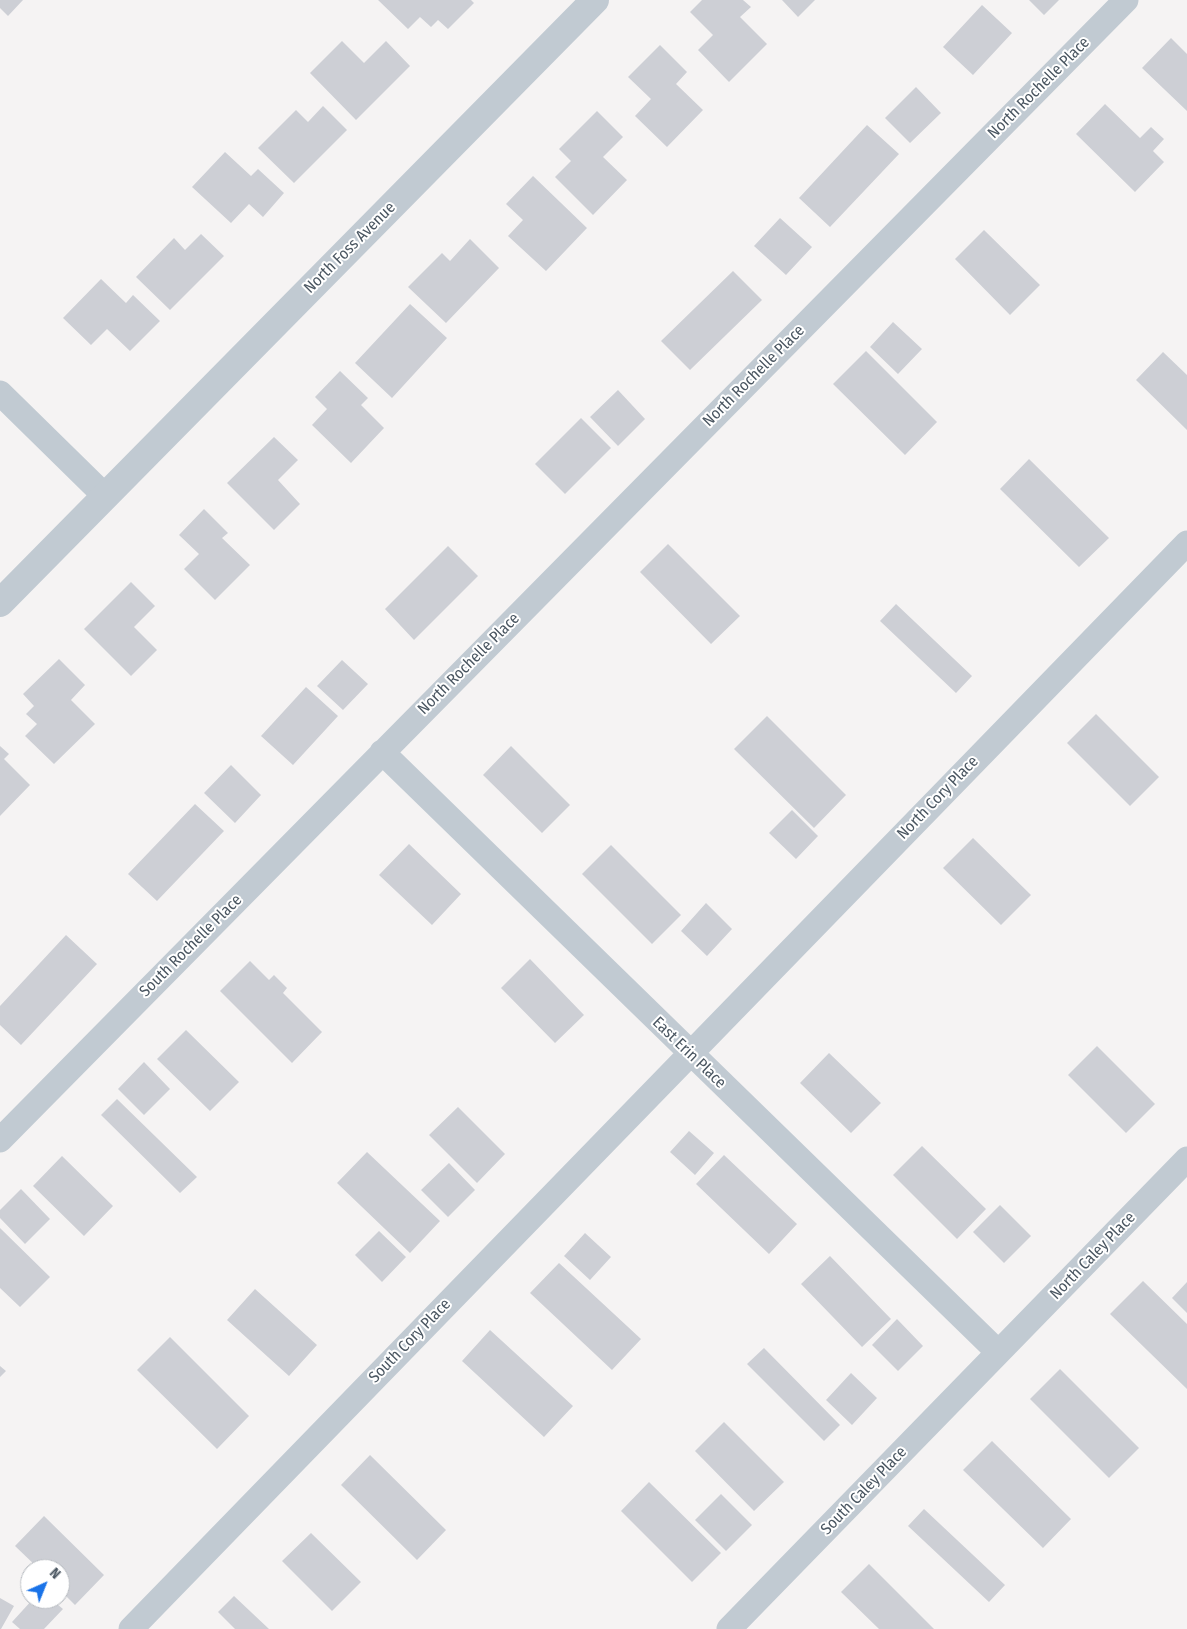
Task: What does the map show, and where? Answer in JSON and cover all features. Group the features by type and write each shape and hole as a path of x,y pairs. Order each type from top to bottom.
{"street":[{"name":"North Foss Avenue","path":"0,603 595,0"},
{"name":"North Rochelle Place","path":"382,752 1126,0"},
{"path":"0,393 105,496"},
{"name":"North Cory Place","path":"690,1054 1187,543"},
{"name":"East Erin Place","path":"382,752 998,1352"},
{"name":"South Rochelle Place","path":"0,1140 382,752"},
{"name":"South Cory Place","path":"131,1629 690,1054"},
{"name":"North Caley Place","path":"998,1352 1187,1159"},
{"name":"South Caley Place","path":"730,1629 998,1352"}],"building":[{"path":"0,0 23,0 8,16 0,8"},
{"path":"378,0 471,0 474,3 448,29 438,20 431,27 420,17 408,29"},
{"path":"702,0 743,0 751,7 740,17 767,44 729,82 698,50 713,35 690,12"},
{"path":"782,0 815,0 798,17"},
{"path":"1029,0 1059,0 1044,15"},
{"path":"982,5 1012,33 973,75 943,47"},
{"path":"1171,38 1187,54 1187,111 1142,68"},
{"path":"342,41 364,63 386,41 410,66 356,120 310,73"},
{"path":"660,45 687,72 676,84 703,110 667,147 635,116 651,99 628,77"},
{"path":"916,87 941,113 910,143 885,118"},
{"path":"1105,104 1140,138 1151,127 1164,139 1153,151 1164,162 1135,192 1076,134"},
{"path":"323,106 347,130 294,183 258,148 296,110 308,122"},
{"path":"597,111 623,137 603,157 627,180 593,215 555,177 571,161 559,149"},
{"path":"867,125 899,154 830,227 799,198"},
{"path":"225,152 251,176 258,169 284,193 263,217 249,204 231,223 192,187"},
{"path":"533,176 587,228 546,271 508,236 523,220 506,204"},
{"path":"780,218 812,247 786,275 754,246"},
{"path":"984,230 1040,285 1010,315 955,259"},
{"path":"201,234 224,256 170,310 136,277 174,238 185,250"},
{"path":"470,239 499,268 446,323 408,287 442,253 450,261"},
{"path":"733,271 762,300 690,370 661,341"},
{"path":"101,279 126,303 133,295 160,321 130,351 107,329 91,345 63,318"},
{"path":"410,304 447,338 392,398 355,363"},
{"path":"893,322 922,349 898,374 870,347"},
{"path":"866,351 937,422 905,455 833,384"},
{"path":"1163,352 1187,375 1187,430 1136,380"},
{"path":"340,371 368,398 361,405 384,428 351,463 312,425 327,409 315,397"},
{"path":"618,390 645,419 618,446 590,417"},
{"path":"581,418 611,448 565,494 535,464"},
{"path":"274,437 298,460 278,480 300,504 274,530 227,483"},
{"path":"1029,459 1109,538 1079,567 1000,489"},
{"path":"204,509 228,533 222,538 250,565 215,600 184,569 199,554 179,535"},
{"path":"668,544 740,616 711,644 640,572"},
{"path":"448,546 478,576 414,640 385,609"},
{"path":"131,582 155,606 134,627 157,650 131,676 84,629"},
{"path":"896,604 972,676 956,693 880,621"},
{"path":"59,659 85,685 71,700 95,724 54,764 25,736 37,724 26,714 34,706 23,694"},
{"path":"342,660 368,684 343,710 317,686"},
{"path":"306,687 338,716 293,765 261,736"},
{"path":"1096,714 1159,777 1130,806 1067,743"},
{"path":"767,716 846,795 814,828 734,749"},
{"path":"0,746 9,754 4,759 30,785 0,816"},
{"path":"511,746 570,805 542,833 483,775"},
{"path":"231,765 261,795 235,823 204,793"},
{"path":"195,804 224,831 157,901 128,874"},
{"path":"792,810 818,836 796,859 769,833"},
{"path":"973,838 1031,895 1001,925 943,868"},
{"path":"409,844 461,894 432,925 379,875"},
{"path":"611,845 681,915 652,944 582,874"},
{"path":"706,903 732,929 707,956 681,931"},
{"path":"66,935 97,964 21,1045 0,1025 0,1006"},
{"path":"530,959 584,1015 555,1043 501,988"},
{"path":"250,961 269,980 274,975 287,988 283,993 322,1032 292,1063 220,991"},
{"path":"186,1030 239,1082 210,1111 157,1059"},
{"path":"1097,1046 1155,1104 1126,1133 1068,1075"},
{"path":"829,1053 881,1103 851,1133 800,1083"},
{"path":"144,1062 170,1089 144,1115 118,1089"},
{"path":"117,1099 197,1177 180,1193 101,1115"},
{"path":"458,1107 505,1154 477,1183 429,1135"},
{"path":"689,1131 714,1153 695,1175 670,1152"},
{"path":"922,1146 986,1209 957,1239 893,1175"},
{"path":"367,1152 440,1221 410,1253 337,1183"},
{"path":"724,1155 797,1224 769,1254 696,1184"},
{"path":"62,1156 113,1206 84,1236 33,1186"},
{"path":"449,1163 475,1190 448,1217 421,1190"},
{"path":"21,1189 50,1219 25,1244 0,1218 0,1210"},
{"path":"1000,1205 1031,1236 1004,1263 973,1232"},
{"path":"0,1228 50,1277 20,1307 0,1288"},
{"path":"379,1231 406,1257 382,1282 355,1255"},
{"path":"585,1233 611,1257 590,1280 564,1256"},
{"path":"830,1256 891,1319 862,1347 801,1284"},
{"path":"559,1263 641,1339 612,1370 530,1293"},
{"path":"1143,1281 1187,1324 1187,1389 1110,1314"},
{"path":"1187,1282 1187,1313 1172,1298"},
{"path":"255,1289 317,1345 289,1376 227,1320"},
{"path":"897,1319 923,1346 898,1371 872,1345"},
{"path":"490,1330 573,1406 544,1437 462,1361"},
{"path":"170,1337 249,1416 217,1449 137,1370"},
{"path":"764,1348 840,1425 824,1441 747,1364"},
{"path":"0,1366 6,1371 0,1377"},
{"path":"1060,1369 1139,1448 1109,1478 1030,1399"},
{"path":"851,1373 877,1398 852,1425 826,1400"},
{"path":"724,1422 784,1482 754,1511 695,1451"},
{"path":"992,1441 1071,1519 1043,1548 963,1470"},
{"path":"370,1455 446,1530 417,1560 341,1485"},
{"path":"649,1482 721,1553 692,1582 621,1511"},
{"path":"721,1494 752,1525 726,1551 695,1520"},
{"path":"924,1509 1005,1585 989,1602 908,1526"},
{"path":"44,1516 104,1575 75,1605 70,1600 70,1559 29,1559 15,1546"},
{"path":"311,1533 361,1582 332,1611 282,1561"},
{"path":"869,1564 934,1629 879,1629 841,1592"},
{"path":"234,1596 269,1629 235,1629 218,1612"},
{"path":"0,1598 14,1606 1,1629 0,1629"},
{"path":"24,1609 63,1609 44,1629 20,1629 12,1622"}]}
